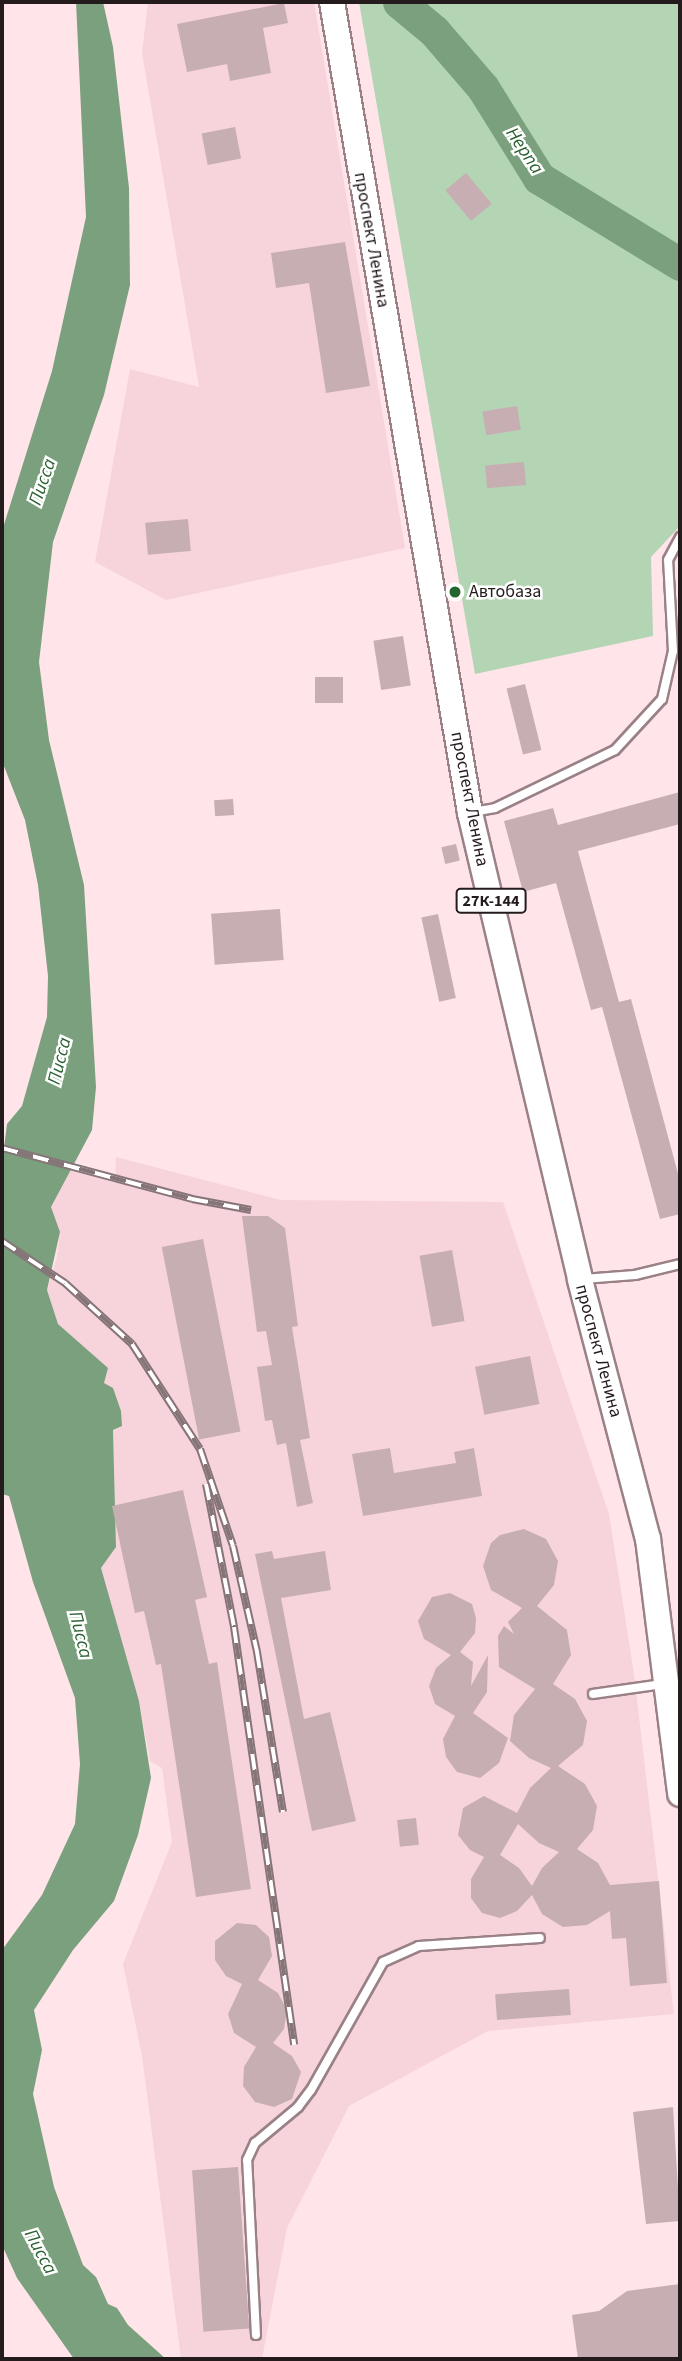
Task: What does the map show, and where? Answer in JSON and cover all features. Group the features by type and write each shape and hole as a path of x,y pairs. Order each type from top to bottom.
{"main road":[{"name":"проспект Ленина","path":"331,2 470,813 580,1280 648,1539 680,1794"}],"lane":[{"path":"470,813 495,808 615,750 662,699 673,651 668,560 680,537"},
{"path":"580,1280 635,1275 680,1264"},
{"path":"593,1694 668,1683"},
{"path":"256,2335 247,2160 255,2143 298,2107 311,2090 383,1962 419,1946 540,1938"}],"shaded area":[{"path":"148,2 314,2 405,548 166,600 95,562 130,369 199,387 142,53"},
{"path":"359,2 680,2 680,526 651,557 653,636 475,674"},
{"path":"116,1157 281,1200 503,1202 609,1514 634,1674 674,2014 488,2031 349,2106 287,2228 262,2359 181,2359 142,2056 123,1964 172,1842 162,1768 150,1761 139,1701 101,1568 116,1547 113,1430 122,1426 103,1383 58,1324 47,1290 57,1257 60,1232 50,1207 59,1184 69,1169 115,1183"}],"water":[{"name":"Писса","path":"76,2 103,2 113,47 129,188 130,285 104,395 53,542 39,662 49,740 84,885 96,1087 92,1130 51,1207 60,1232 47,1290 58,1324 108,1368 104,1383 113,1388 121,1411 122,1426 113,1430 116,1547 101,1568 139,1701 151,1778 138,1835 114,1901 73,1950 34,2010 42,2050 33,2094 54,2187 83,2265 96,2277 108,2304 117,2308 128,2325 166,2359 74,2359 17,2278 2,2245 2,1950 42,1895 75,1824 80,1764 75,1698 33,1582 9,1496 2,1494 2,1164 7,1124 22,1106 47,1017 48,976 38,885 25,820 2,761 2,531 52,371 86,217"}],"building":[{"path":"284,3 288,23 263,28 271,73 230,81 227,64 187,72 177,24"},
{"path":"235,127 241,158 208,165 202,133"},
{"path":"466,173 492,204 471,221 445,190"},
{"path":"345,242 370,386 326,393 309,283 276,288 271,253"},
{"path":"517,406 521,430 486,435 482,411"},
{"path":"524,462 526,485 487,488 485,465"},
{"path":"188,519 191,551 148,555 145,523"},
{"path":"403,636 411,685 381,690 373,641"},
{"path":"315,677 343,677 343,703 315,703"},
{"path":"525,684 541,750 523,755 507,689"},
{"path":"680,792 680,824 578,851 619,1002 631,999 680,1181 680,1214 660,1219 602,1007 591,1010 556,883 523,892 504,821 553,808 558,825"},
{"path":"233,799 234,815 215,816 214,800"},
{"path":"456,844 460,861 445,864 441,847"},
{"path":"280,909 284,960 215,965 211,914"},
{"path":"438,914 456,998 439,1002 421,918"},
{"path":"242,1216 268,1216 285,1228 298,1326 292,1327 310,1438 300,1440 313,1503 297,1507 286,1443 277,1445 272,1420 265,1421 257,1367 272,1365 266,1331 257,1332"},
{"path":"203,1239 240,1431 199,1439 162,1247"},
{"path":"452,1250 465,1321 432,1327 420,1256"},
{"path":"530,1356 539,1404 484,1415 475,1367"},
{"path":"390,1448 394,1473 456,1463 454,1452 474,1448 482,1496 363,1516 352,1454"},
{"path":"183,1490 207,1597 195,1600 209,1664 217,1662 251,1889 196,1897 161,1664 156,1665 144,1611 135,1613 112,1506"},
{"path":"524,1529 546,1539 558,1561 554,1585 537,1606 567,1630 571,1655 553,1684 575,1699 587,1721 583,1745 558,1766 585,1784 597,1806 593,1830 577,1849 598,1863 610,1885 659,1881 667,1983 630,1986 626,1938 612,1939 610,1911 587,1925 563,1927 542,1914 532,1895 517,1911 500,1918 482,1913 471,1898 471,1879 484,1857 470,1850 458,1835 463,1808 484,1796 517,1813 530,1788 551,1768 529,1758 510,1741 514,1715 535,1689 499,1667 498,1636 504,1626 514,1634 508,1622 522,1608 491,1590 483,1566 491,1543 500,1535","holes":["518,1824 539,1843 559,1852 542,1868 532,1886 519,1868 500,1855"]},
{"path":"272,1551 274,1559 325,1551 331,1590 281,1598 304,1719 330,1712 356,1821 312,1831 255,1554"},
{"path":"450,1593 472,1604 476,1618 475,1633 460,1652 473,1662 471,1686 488,1655 487,1692 473,1713 508,1738 499,1763 480,1778 457,1772 446,1757 443,1739 455,1716 435,1704 429,1686 436,1668 451,1655 424,1639 418,1621 432,1597"},
{"path":"416,1818 419,1845 400,1847 397,1820"},
{"path":"237,1923 256,1925 269,1937 272,1956 258,1980 278,1993 287,2010 284,2029 273,2043 292,2056 301,2072 292,2099 274,2107 255,2102 243,2086 244,2067 256,2047 234,2033 228,2014 242,1984 226,1976 215,1960 215,1941"},
{"path":"569,1989 571,2015 497,2020 495,1994"},
{"path":"673,2107 680,2221 646,2224 633,2112"},
{"path":"238,2167 249,2329 203,2332 192,2170"},
{"path":"680,2284 680,2359 578,2359 572,2315 599,2311 627,2291"}],"waterway":[{"name":"Нерпа","path":"399,2 434,31 483,88 539,178 680,264"}],"railway":[{"path":"2,1148 192,1199 251,1210"},
{"path":"2,1241 65,1283 132,1344 200,1449 233,1546 257,1652 283,1812"},
{"path":"206,1484 234,1627 294,2045"}],"place":[{"name":"Автобаза","path":"455,592"}]}
